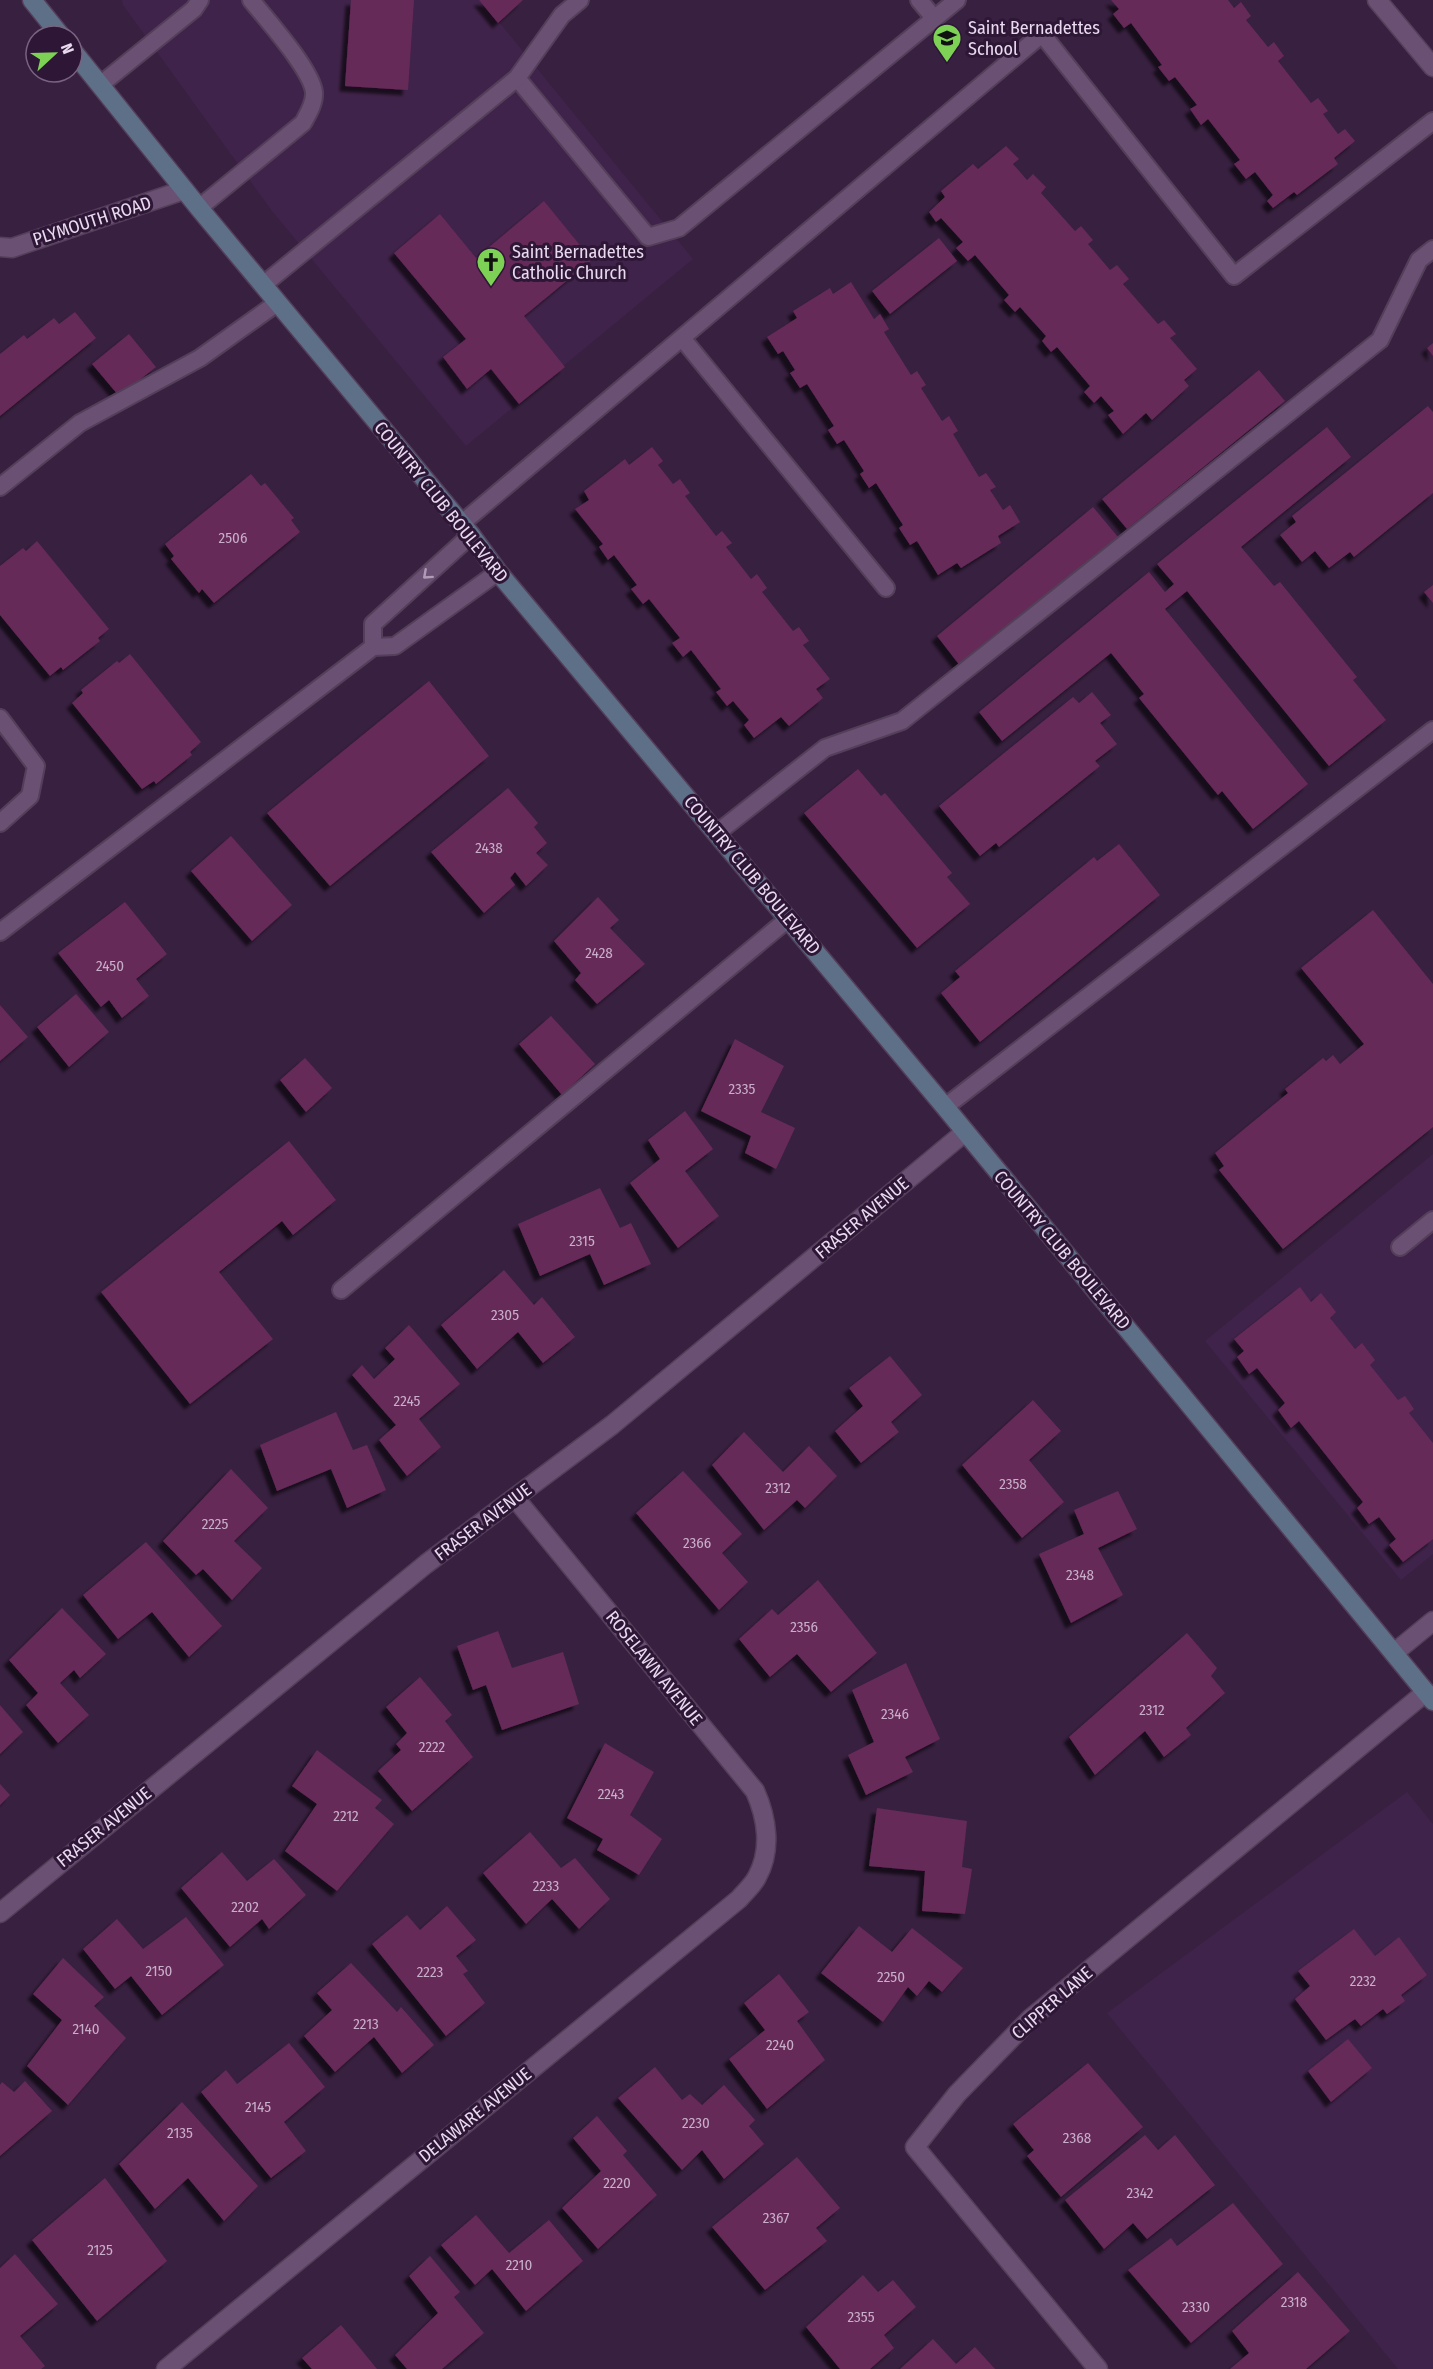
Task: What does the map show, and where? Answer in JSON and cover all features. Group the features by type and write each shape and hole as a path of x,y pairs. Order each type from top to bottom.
{"street":[{"path":"32,0 51,24"},
{"path":"1377,0 1433,67"},
{"name":"COUNTRY CLUB BOULEVARD","path":"84,65 498,572 945,1107 1429,1696"},
{"name":"PLYMOUTH ROAD","path":"0,248 12,248 184,190"},
{"name":"FRASER AVENUE","path":"0,1912 426,1564 612,1425 965,1132"},
{"name":"ROSELAWN AVENUE","path":"515,1498 755,1791 764,1812 766,1848"},
{"path":"1394,1653 1433,1622"},
{"name":"CLIPPER LANE","path":"1098,2369 915,2147 957,2094 1031,2018 1429,1696"},
{"name":"DELAWARE AVENUE","path":"166,2369 739,1899 757,1877 766,1848"}],"lane":[{"path":"100,85 194,9 200,0"},
{"path":"263,285 517,78 562,15 580,0"},
{"path":"919,0 934,18"},
{"path":"517,78 648,237 679,228 957,0"},
{"path":"199,208 303,123 310,108 314,93 306,72 257,2"},
{"path":"373,647 373,624 466,530 682,338 1042,34 1234,276 1433,121"},
{"path":"717,833 825,748 902,721 1380,340 1419,260 1433,249"},
{"path":"0,487 80,423 200,358 277,303"},
{"path":"682,338 886,588"},
{"path":"0,932 373,647 395,646 498,572"},
{"path":"0,718 36,766 30,796 0,823"},
{"path":"945,1107 1433,730"},
{"path":"341,1290 788,919"},
{"path":"1400,1247 1433,1220"}],"shaded area":[{"path":"122,0 481,0 693,259 466,446 272,211 123,5"},
{"path":"1433,1154 1433,1554 1401,1580 1205,1341"},
{"path":"1407,1792 1433,1824 1433,2369 1398,2369 1107,2013"}],"building":[{"path":"351,0 414,0 408,90 345,86"},
{"path":"479,0 523,0 498,23"},
{"path":"1111,0 1228,0 1234,8 1241,2 1251,16 1246,20 1268,47 1274,42 1284,56 1278,61 1311,103 1318,98 1328,111 1323,114 1338,134 1345,129 1355,141 1334,158 1338,164 1297,195 1294,192 1273,208 1267,201 1273,195 1255,172 1246,179 1234,164 1240,160 1208,119 1201,125 1190,109 1197,105 1175,77 1169,81 1158,67 1162,65 1131,23 1124,28 1113,14 1119,9"},
{"path":"1006,146 1019,159 1013,164 1027,180 1033,174 1046,187 1041,193 1075,231 1081,226 1093,240 1088,244 1110,270 1117,265 1129,279 1123,284 1158,324 1164,320 1176,334 1170,338 1197,369 1184,380 1189,386 1152,420 1146,413 1123,434 1108,415 1114,411 1101,396 1094,403 1084,392 1090,386 1057,347 1051,352 1042,341 1046,336 1020,307 1015,312 1004,300 1009,295 975,255 968,261 956,248 963,242 941,218 936,222 929,212 945,197 941,191 973,164 978,169"},
{"name":"Saint Bernadettes Catholic Church","path":"544,201 592,260 524,316 565,367 519,404 491,369 467,389 443,357 466,339 394,253 440,214 476,258"},
{"path":"939,238 957,261 890,314 872,291"},
{"path":"851,282 874,319 880,314 889,329 884,332 911,375 917,371 926,385 921,388 942,421 949,416 958,431 953,434 979,477 986,473 996,487 990,490 1003,510 1010,505 1020,522 998,536 1001,543 961,568 957,563 938,575 917,541 910,545 899,528 903,525 876,483 869,488 860,474 864,471 844,440 837,444 828,430 834,426 807,384 800,388 790,373 795,370 783,351 778,354 767,337 797,318 793,311 830,288 833,294"},
{"path":"75,312 96,338 0,416 0,354 24,335 27,339 54,318 59,324"},
{"path":"129,334 156,367 119,396 92,364"},
{"path":"1433,343 1433,356 1427,348"},
{"path":"1259,370 1285,401 1127,529 1102,499"},
{"path":"1428,406 1433,412 1433,493 1354,557 1350,552 1329,568 1315,551 1302,562 1280,535 1296,522 1292,516"},
{"path":"1327,427 1351,457 1241,547 1274,586 1280,582 1357,677 1353,680 1386,720 1329,766 1187,591 1165,609 1308,784 1253,829 1222,791 1218,795 1139,698 1144,694 1111,653 1002,741 979,712 1149,572 1165,592 1174,584 1157,564"},
{"path":"652,447 663,461 658,465 673,484 680,479 690,493 685,496 716,536 722,531 732,543 726,547 751,579 757,574 767,588 762,592 793,631 799,627 809,641 803,645 830,679 816,689 823,698 789,726 781,717 754,738 744,725 749,720 733,701 727,706 716,692 721,689 691,650 683,657 672,643 680,638 649,599 643,604 631,589 637,585 614,555 608,560 599,547 603,544 575,509 589,500 584,491 625,459 629,465"},
{"path":"251,474 261,486 265,483 294,518 291,520 300,532 214,603 202,589 199,593 171,559 174,556 165,544"},
{"path":"1093,507 1118,537 961,667 937,636"},
{"path":"37,541 109,629 98,638 100,641 63,670 61,667 50,676 0,615 0,566 23,548 26,551"},
{"path":"1433,585 1433,603 1424,592"},
{"path":"130,654 201,742 190,752 192,755 156,784 154,781 142,789 72,703 83,693 81,690 117,661 119,663"},
{"path":"429,681 489,756 330,886 267,813"},
{"path":"1092,692 1111,715 1100,723 1117,744 1095,761 1100,766 999,847 996,843 980,856 939,806 1073,697 1079,703"},
{"path":"858,769 881,796 885,793 952,873 947,877 970,904 917,948 804,813"},
{"path":"508,788 538,823 534,827 547,843 536,853 548,865 526,886 515,872 510,878 515,885 484,913 431,852"},
{"path":"231,836 292,905 252,941 191,871"},
{"path":"1119,844 1160,895 980,1042 941,993 960,977 955,971 1094,857 1097,861"},
{"path":"598,897 619,920 610,928 645,964 597,1004 575,980 581,973 554,941"},
{"path":"125,902 167,954 136,979 149,996 122,1018 109,1000 101,1007 58,953"},
{"path":"1373,910 1433,984 1433,1127 1283,1249 1219,1170 1224,1166 1215,1153 1288,1093 1285,1089 1323,1058 1326,1061 1333,1055 1340,1064 1364,1044 1301,968"},
{"path":"76,994 109,1032 69,1067 37,1027"},
{"path":"0,1005 28,1037 0,1061"},
{"path":"551,1016 595,1064 562,1095 519,1044"},
{"path":"735,1039 784,1066 761,1112 795,1128 776,1169 745,1153 751,1136 701,1111"},
{"path":"305,1058 332,1088 306,1112 280,1080"},
{"path":"685,1111 713,1149 685,1171 719,1216 678,1248 630,1183 660,1159 648,1140"},
{"path":"289,1141 336,1200 293,1235 282,1221 219,1272 273,1339 190,1404 101,1292"},
{"path":"600,1188 620,1228 631,1223 651,1264 604,1285 590,1254 540,1276 518,1224"},
{"path":"504,1270 534,1305 542,1297 575,1337 543,1363 518,1332 477,1369 441,1325"},
{"path":"1300,1287 1311,1302 1321,1293 1336,1312 1330,1318 1355,1349 1362,1343 1375,1360 1370,1365 1398,1400 1405,1396 1414,1409 1409,1413 1433,1443 1433,1539 1403,1562 1389,1545 1396,1539 1379,1517 1369,1524 1357,1508 1363,1502 1299,1421 1291,1428 1278,1410 1285,1403 1257,1368 1249,1374 1237,1357 1244,1351 1234,1339"},
{"path":"409,1325 460,1384 419,1419 441,1447 407,1476 379,1440 396,1425 352,1375 362,1365 374,1379 395,1359 385,1348"},
{"path":"890,1356 922,1395 891,1422 899,1432 861,1463 835,1431 863,1406 849,1388"},
{"path":"1033,1400 1061,1431 1029,1460 1064,1502 1022,1538 962,1465"},
{"path":"336,1412 353,1450 367,1445 386,1490 347,1508 331,1469 277,1491 260,1445"},
{"path":"744,1432 783,1472 809,1446 837,1476 805,1508 797,1500 764,1530 712,1465"},
{"path":"231,1469 268,1508 234,1541 262,1568 232,1600 203,1569 196,1575 163,1541"},
{"path":"683,1471 742,1534 722,1553 748,1582 719,1610 636,1513"},
{"path":"1118,1491 1137,1529 1098,1548 1123,1595 1071,1623 1039,1554 1084,1534 1074,1510"},
{"path":"146,1542 222,1626 189,1657 152,1612 118,1639 83,1595"},
{"path":"818,1580 877,1653 831,1692 797,1654 770,1677 739,1639 772,1609 778,1615"},
{"path":"62,1608 106,1654 80,1678 74,1670 60,1683 89,1715 58,1743 26,1705 38,1693 9,1660"},
{"path":"498,1631 512,1668 563,1652 579,1704 502,1730 486,1685 473,1690 457,1646"},
{"path":"1187,1633 1217,1668 1211,1676 1225,1693 1186,1728 1191,1735 1164,1757 1145,1731 1095,1775 1069,1737"},
{"path":"906,1663 940,1739 905,1757 913,1772 866,1795 848,1755 874,1742 852,1690"},
{"path":"420,1677 452,1715 445,1721 473,1757 412,1811 378,1771 401,1750 396,1744 407,1733 386,1707"},
{"path":"0,1705 23,1732 0,1754"},
{"path":"605,1743 654,1772 630,1815 662,1839 639,1875 597,1850 603,1839 567,1818"},
{"path":"317,1750 382,1800 375,1808 394,1824 337,1891 285,1851 317,1804 292,1786"},
{"path":"0,1784 10,1795 0,1805"},
{"path":"877,1808 967,1821 962,1867 972,1869 965,1914 922,1911 925,1871 869,1866"},
{"path":"530,1832 561,1868 575,1858 610,1899 579,1929 552,1899 526,1924 483,1873"},
{"path":"222,1852 247,1881 274,1859 306,1895 269,1929 262,1919 230,1947 181,1888"},
{"path":"447,1906 476,1940 456,1956 468,1971 463,1974 485,2003 446,2036 372,1944 407,1915 420,1930"},
{"path":"186,1917 224,1965 162,2015 131,1976 115,1989 83,1949 117,1919 143,1949"},
{"path":"859,1926 892,1952 912,1928 963,1968 942,1992 929,1981 917,1996 908,1987 883,2022 821,1973"},
{"path":"1354,1929 1375,1956 1399,1937 1427,1975 1401,1995 1405,2001 1387,2014 1383,2009 1361,2026 1355,2019 1326,2040 1295,1999 1310,1986 1298,1971"},
{"path":"63,1958 104,1997 94,2006 126,2038 68,2105 27,2066 62,2020 33,1994"},
{"path":"351,1963 397,2012 401,2007 434,2045 402,2073 374,2037 335,2072 304,2036 332,2010 317,1993"},
{"path":"779,1974 809,2012 797,2021 825,2060 767,2109 729,2059 765,2030 744,2003"},
{"path":"1348,2039 1372,2068 1331,2102 1308,2071"},
{"path":"289,2043 325,2087 284,2122 306,2151 271,2178 201,2092 226,2070 237,2084"},
{"path":"1088,2063 1143,2127 1061,2197 1027,2156 1034,2150 1013,2124"},
{"path":"655,2067 682,2100 690,2094 702,2105 724,2085 755,2120 749,2126 764,2144 724,2179 702,2150 682,2170 618,2098"},
{"path":"25,2081 52,2111 0,2156 0,2085 2,2082 14,2092"},
{"path":"182,2102 258,2186 224,2221 188,2178 155,2209 119,2164"},
{"path":"597,2116 627,2151 623,2155 657,2195 598,2249 562,2208 601,2171 573,2138"},
{"path":"1145,2135 1158,2150 1175,2135 1215,2185 1147,2239 1133,2223 1104,2249 1065,2200"},
{"path":"797,2157 840,2208 816,2228 827,2241 765,2290 712,2227"},
{"path":"105,2178 167,2261 97,2321 32,2240"},
{"path":"1233,2203 1283,2264 1191,2343 1128,2270 1171,2238 1177,2246"},
{"path":"476,2215 509,2253 549,2220 583,2261 526,2311 492,2269 475,2285 441,2245"},
{"path":"15,2254 58,2304 20,2336 45,2366 41,2369 0,2369 0,2268"},
{"path":"430,2256 460,2292 454,2297 484,2333 442,2369 407,2369 395,2355 438,2313 409,2276"},
{"path":"1298,2272 1350,2331 1306,2369 1230,2369 1249,2353 1232,2331"},
{"path":"863,2275 878,2292 893,2280 916,2307 884,2335 894,2348 870,2369 840,2369 806,2327"},
{"path":"341,2325 377,2369 312,2369 302,2358"},
{"path":"933,2339 956,2364 975,2347 995,2369 900,2369"}],"place":[{"name":"Saint Bernadettes School","path":"947,64"},
{"name":"Saint Bernadettes Catholic Church","path":"491,288"}]}
